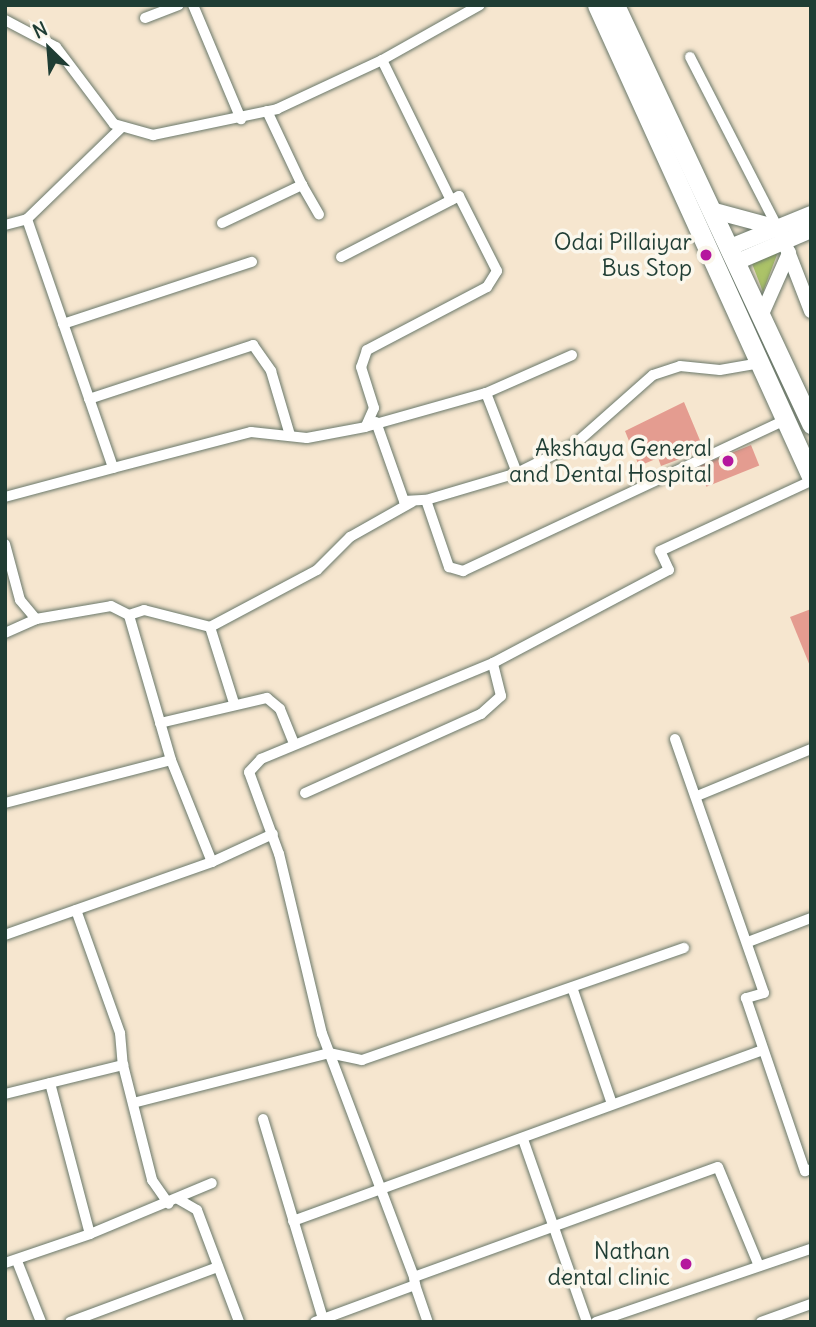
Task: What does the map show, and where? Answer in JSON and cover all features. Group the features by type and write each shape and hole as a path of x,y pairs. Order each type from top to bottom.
{"highway":[{"path":"597,5 811,476"},
{"path":"615,5 711,210 736,252 811,424"},
{"path":"713,258 736,252"}],"main road":[{"path":"711,210 784,241"},
{"path":"784,241 811,214"},
{"path":"736,252 784,241 811,230"}],"street":[{"path":"145,18 179,5"},
{"path":"193,5 240,119"},
{"path":"5,20 56,47 97,108 122,127 171,134 267,111 382,60 480,5"},
{"path":"690,57 784,241 811,311"},
{"path":"382,60 451,201"},
{"path":"267,111 319,215"},
{"path":"5,225 27,219 122,127"},
{"path":"222,223 302,185"},
{"path":"341,257 459,196 497,271 495,281 367,350 361,367 374,408 365,427"},
{"path":"27,219 113,468"},
{"path":"762,314 784,241"},
{"path":"63,324 252,262"},
{"path":"89,399 253,345 271,371 290,435"},
{"path":"5,497 251,432 307,438 365,427 486,393 572,355"},
{"path":"5,633 36,619 111,606 130,615 144,610 210,627 317,570 350,537 412,502 517,472 575,444 653,375 680,366 720,370 760,363"},
{"path":"486,393 517,472"},
{"path":"426,500 449,567 463,571 786,419"},
{"path":"376,422 401,496 412,502"},
{"path":"428,1322 329,1052 273,834 249,772 261,759 294,744 493,663 669,570 660,551 811,481"},
{"path":"5,544 20,600 36,619"},
{"path":"130,615 170,760 212,862"},
{"path":"210,627 234,703"},
{"path":"305,793 481,714 501,696 493,663"},
{"path":"160,723 234,703 267,698 280,709 294,744"},
{"path":"675,739 764,993 746,998 805,1171 811,1169"},
{"path":"697,796 811,749"},
{"path":"5,803 170,760"},
{"path":"5,935 212,862 273,834"},
{"path":"76,910 120,1034 123,1065 152,1180 173,1202 197,1210 239,1322"},
{"path":"748,942 811,918"},
{"path":"133,1103 329,1052 362,1060 573,990 684,948"},
{"path":"573,990 611,1101"},
{"path":"293,1221 377,1187 524,1142 611,1101 763,1050"},
{"path":"5,1094 123,1065"},
{"path":"50,1083 90,1234"},
{"path":"263,1119 319,1320 553,1227 718,1167 759,1266"},
{"path":"524,1142 587,1322"},
{"path":"5,1263 17,1261 173,1202 212,1183"},
{"path":"596,1322 811,1249"},
{"path":"17,1261 41,1322"},
{"path":"70,1322 218,1267"},
{"path":"761,1322 811,1304"}],"green space":[{"path":"778,252 763,292 751,261"}],"building":[{"path":"684,402 704,450 661,466 658,458 639,466 625,431"},
{"path":"751,445 759,465 706,487 698,466"},
{"path":"811,609 811,666 810,666 790,617"}],"place":[{"name":"Odai Pillaiyar Bus Stop","path":"706,255"},
{"name":"Akshaya General and Dental Hospital","path":"728,461"},
{"name":"Nathan dental clinic","path":"686,1264"}]}
